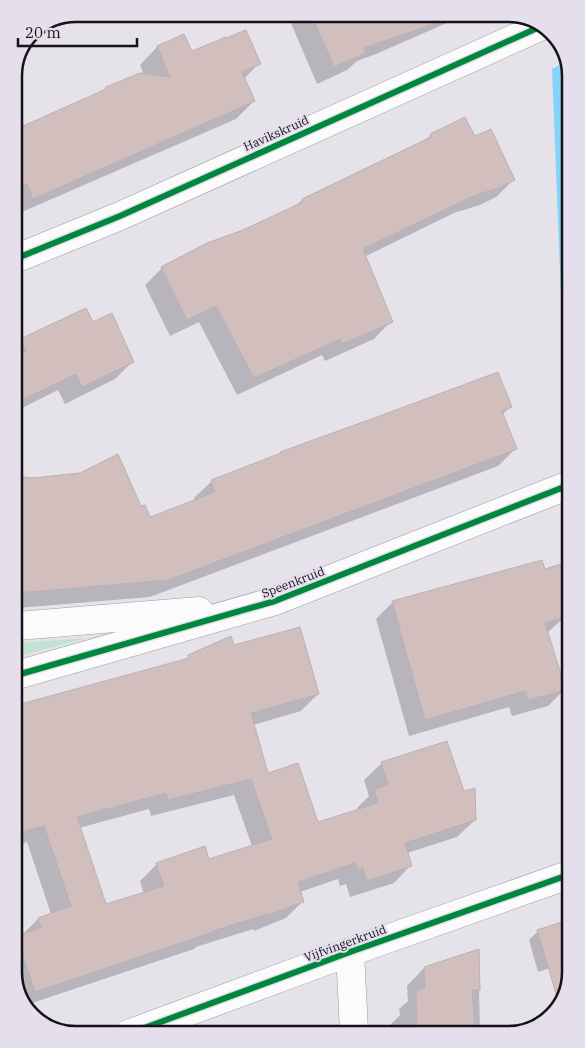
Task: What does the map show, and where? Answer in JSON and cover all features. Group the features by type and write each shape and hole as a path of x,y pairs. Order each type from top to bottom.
{"street":[{"name":"Havikskruid","path":"23,256 120,216 534,29"},
{"name":"Speenkruid","path":"22,674 260,606 562,488"},
{"name":"Speenkruid","path":"22,626 260,606"},
{"name":"Vijfvingerkruid","path":"152,1025 350,952 562,877"},
{"name":"Vijfvingerkruid","path":"350,952 354,1026"}],"green space":[{"path":"87,638 22,656 22,643"}],"water":[{"path":"561,65 562,321 552,69"}],"building":[{"path":"315,23 437,23 364,48 366,53 334,67"},
{"path":"246,30 261,64 242,72 255,101 33,199 27,184 23,186 23,126 140,73 170,77 157,46 184,34 192,51"},
{"path":"465,117 475,136 491,129 515,180 473,196 363,249 393,322 342,344 340,339 254,378 216,306 187,320 161,267 207,243 243,230 303,202 302,199 431,137 430,134"},
{"path":"86,308 93,322 112,313 134,362 82,387 76,374 23,400 23,353 26,351 23,344 23,338"},
{"path":"498,372 512,407 502,411 517,449 168,580 22,593 23,477 33,478 80,473 118,454 141,506 145,505 150,517 215,492 211,480 280,452"},
{"path":"542,560 545,569 562,564 562,618 545,623 562,677 562,691 528,700 525,691 425,720 392,601"},
{"path":"300,627 319,694 251,713 268,773 298,763 318,822 378,803 374,790 388,785 381,762 447,741 464,791 475,788 476,820 405,843 412,866 367,881 363,868 358,870 355,863 298,882 304,902 35,992 22,953 22,934 41,928 38,918 71,906 44,826 22,832 22,704 189,658 188,655 231,636 234,645","holes":["251,779 272,839 209,859 205,846 156,863 164,886 106,904 77,817 166,793 168,800"]},
{"path":"562,922 562,979 556,995 537,930"},
{"path":"479,949 480,990 472,990 475,1026 417,1026 416,990 425,988 424,967"}],"cycle path":[{"path":"23,256 120,216 534,29"},
{"path":"22,673 275,601 562,488"},
{"path":"152,1025 350,952 562,877"}]}
